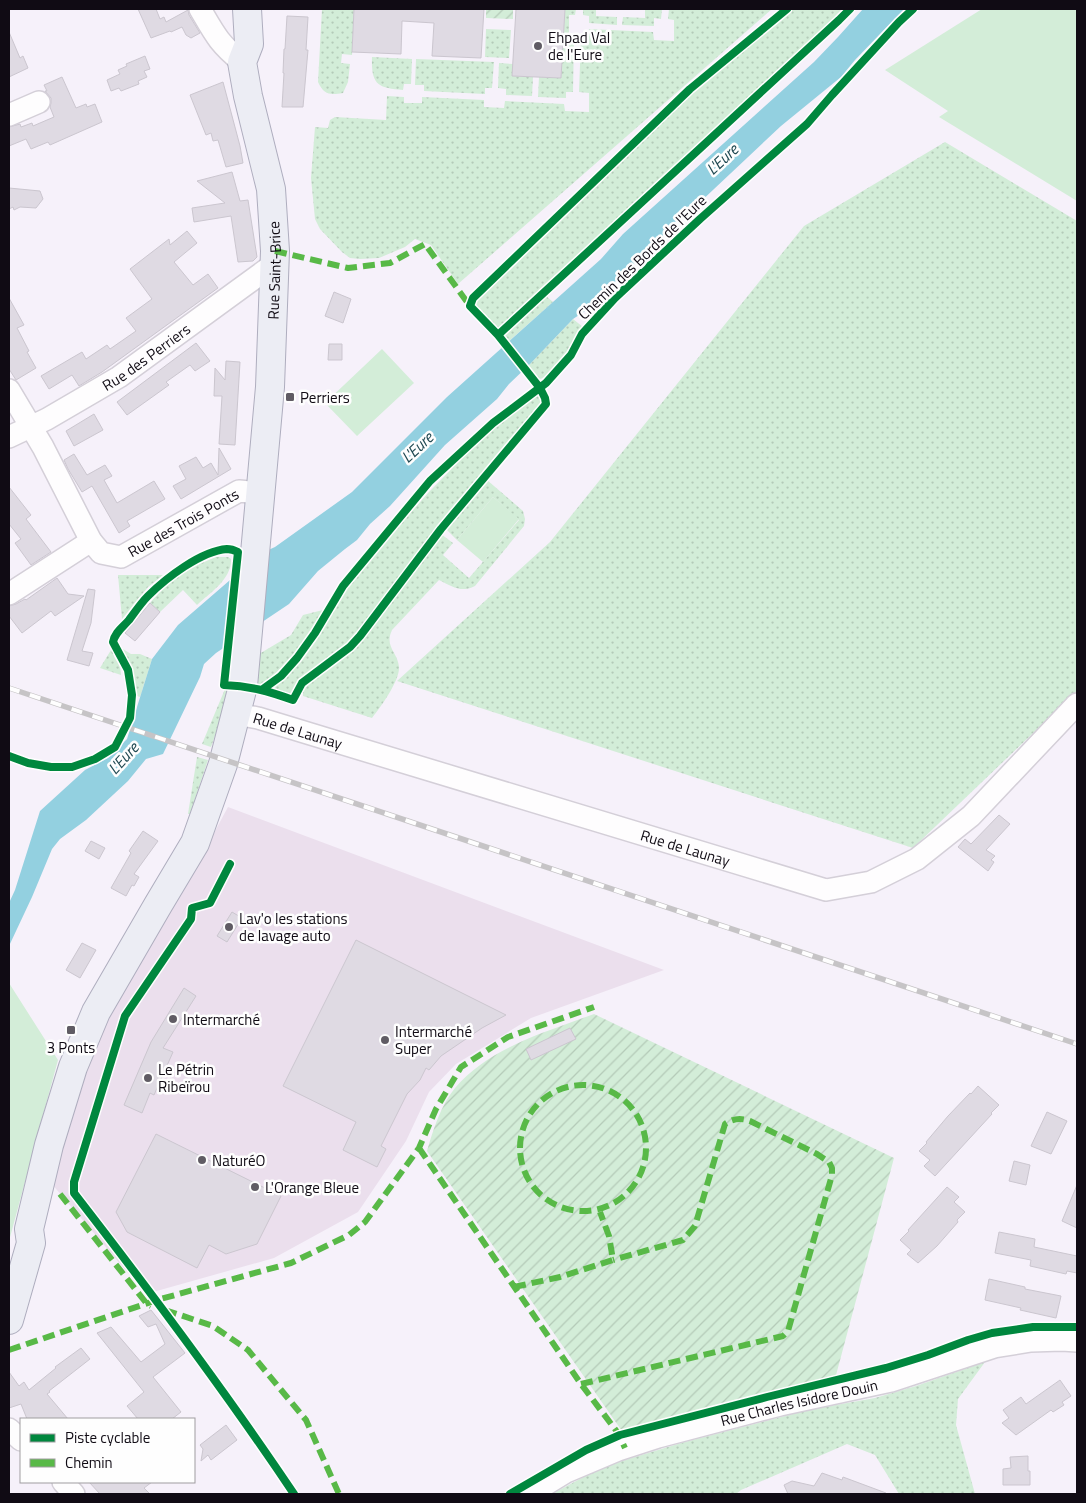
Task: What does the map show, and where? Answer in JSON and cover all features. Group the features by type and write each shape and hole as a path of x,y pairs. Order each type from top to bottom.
{"main road":[{"path":"242,62 249,44 247,9"},
{"name":"Rue Saint-Brice","path":"29,1229 49,1145 73,1067 96,1012 195,842 223,764 243,686 270,387 274,264 271,189 248,96 242,62"},
{"path":"9,1272 17,1240 29,1229"},
{"path":"9,1320 31,1243 29,1229"}],"street":[{"path":"200,9 217,39 242,62"},
{"path":"9,115 39,102"},
{"name":"Rue des Perriers","path":"9,437 30,428 119,377 274,264"},
{"name":"Rue des Trois Ponts","path":"9,390 43,447 91,540 101,553 121,557 239,491 260,493"},
{"path":"9,594 91,540"},
{"name":"Rue de Launay","path":"236,714 257,718 826,890 871,882 917,859 972,816 1077,704"},
{"name":"Rue Charles Isidore Douin","path":"530,1494 566,1472 618,1450 658,1437 780,1405 891,1381 994,1347 1030,1341 1077,1341"},
{"path":"9,1429 16,1446"},
{"path":"64,1483 74,1494"}],"shaded area":[{"path":"228,807 664,970 531,1018 456,1064 429,1092 406,1141 358,1212 274,1258 146,1294 51,1183 93,1042 186,885"}],"green space":[{"path":"322,9 354,9 352,55 342,54 341,63 350,64 348,82 343,93 325,92 318,82"},
{"path":"486,9 513,9 513,19 486,18"},
{"path":"565,9 576,9 575,15 569,15 569,36 574,37 573,92 566,92 566,98 538,97 539,77 561,78"},
{"path":"583,9 596,9 596,16 617,17 617,25 589,23 589,16 583,15"},
{"path":"645,9 662,9 661,19 654,18 654,26 622,25 623,17 645,18"},
{"path":"669,9 772,9 458,284 431,245 415,239 405,247 379,258 350,258 320,229 315,219 311,178 315,127 328,128 330,120 335,117 386,120 387,96 404,97 404,103 422,103 422,97 484,100 484,107 504,108 505,101 564,104 565,111 589,112 589,93 579,92 581,37 589,37 589,29 653,32 654,40 674,41 674,20 668,19"},
{"path":"790,9 843,9 814,39 497,329 476,308 475,302 682,103"},
{"path":"982,9 1077,9 1077,201 939,117 948,111 885,70"},
{"path":"486,29 511,30 509,58 485,57"},
{"path":"372,57 412,59 411,84 404,84 403,90 382,86 373,74"},
{"path":"416,59 494,62 492,88 485,88 485,94 424,91 424,85 415,85"},
{"path":"499,63 513,64 513,76 533,77 532,96 506,95 506,89 498,88"},
{"path":"945,142 1077,221 1076,692 913,848 397,681 550,542 804,226"},
{"path":"546,296 553,302 507,343 502,336 504,332"},
{"path":"573,319 583,327 557,365 539,379 528,366"},
{"path":"382,349 414,383 357,436 325,403"},
{"path":"537,392 540,392 542,397 541,404 437,527 345,646 303,677 290,697 277,692 275,688 277,683 290,671 318,633 345,590 394,531 482,438"},
{"path":"487,480 523,511 524,526 475,586 461,589 439,580 392,630 390,645 398,662 398,672 389,693 372,718 303,696 303,691 311,682 353,650 441,534 453,543 443,555 469,578 519,520 493,497 457,540 446,529"},
{"path":"493,497 519,519 483,562 457,540"},
{"path":"216,557 228,557 231,559 228,573 219,585 197,605 183,590 160,612 150,603 180,575"},
{"path":"118,575 163,575 148,587 122,619"},
{"path":"323,610 300,648 264,685 261,686 255,682 254,657 291,635 303,615"},
{"path":"123,649 131,654 140,654 152,659 140,697 135,695 130,668"},
{"path":"111,650 120,667 121,675 100,668"},
{"path":"232,688 211,747 202,744 225,689"},
{"path":"197,757 208,760 190,814 188,814"},
{"path":"9,983 58,1060 9,1241"},
{"path":"594,1014 894,1158 835,1379 624,1434 427,1151 435,1126 446,1102 455,1088 469,1074 502,1051 520,1042"},
{"path":"985,1362 958,1399 956,1425 975,1494 899,1494 875,1455 847,1444 741,1490 736,1494 552,1494 602,1467 681,1443 808,1410 875,1398"}],"water":[{"name":"L'Eure","path":"863,9 904,9 841,77 781,126 697,205 676,221 652,248 588,309 573,319 509,384 497,399 445,445 357,540 318,571 289,604 216,653 204,664 200,677 163,754 146,759 128,781 86,820 60,839 52,849 9,946 9,903 15,890 40,811 85,770 108,758 127,739 152,659 178,625 242,570 255,556 275,547 352,492 447,397 601,259 623,234 814,62"}],"building":[{"path":"138,9 156,9 160,19 164,17 166,22 188,10 200,33 191,38 186,35 182,27 151,38"},
{"path":"354,9 484,9 481,58 432,56 434,23 402,21 401,54 352,52"},
{"path":"516,9 565,9 561,78 512,76"},
{"path":"287,16 308,17 306,50 308,50 303,107 282,107"},
{"path":"9,32 20,58 23,56 28,68 9,77"},
{"path":"145,56 150,69 144,71 147,77 138,81 139,84 121,91 119,88 111,91 107,80 120,74 118,70 127,66 126,64"},
{"path":"62,77 76,108 86,104 87,107 95,104 102,122 50,145 48,142 31,149 26,139 9,146 9,127 20,124 21,127 32,123 33,126 54,117 50,107 51,98 45,91 47,91 44,85"},
{"path":"223,82 243,163 226,167 218,140 213,141 211,133 206,135 190,95"},
{"path":"232,172 240,201 248,200 257,257 253,261 238,262 231,216 194,222 192,208 225,203 197,181"},
{"path":"9,188 40,191 43,199 36,208 20,207 14,210 13,207 9,209"},
{"path":"187,231 197,243 174,262 193,285 208,274 218,288 102,372 79,386 72,375 49,389 41,376 82,352 86,359 107,345 110,349 136,331 126,318 152,299 130,269 169,239 170,245"},
{"path":"334,292 351,299 343,323 325,316"},
{"path":"9,298 24,325 17,328 36,368 16,380 9,369"},
{"path":"196,343 210,361 195,371 190,365 166,382 169,385 127,415 117,402"},
{"path":"329,344 342,344 342,360 328,360"},
{"path":"226,361 240,362 235,445 219,444 222,396 214,396 215,368 225,380"},
{"path":"94,414 103,430 74,446 66,431"},
{"path":"219,448 231,469 181,499 173,486 186,479 179,466 196,457 203,468 211,463 218,475"},
{"path":"74,454 87,475 105,465 112,476 104,480 117,503 154,481 165,499 127,521 130,526 119,533 92,486 82,492 68,469 64,460"},
{"path":"9,487 31,515 26,519 51,552 31,565 15,543 21,539 9,524"},
{"path":"57,578 68,594 84,596 55,616 51,611 22,633 9,616 9,606 26,600"},
{"path":"88,589 95,590 91,623 82,651 93,653 89,666 67,660"},
{"path":"150,603 160,612 135,641 125,633"},
{"path":"999,815 1010,824 986,850 995,856 991,860 994,862 988,871 958,847 965,839 971,844"},
{"path":"143,831 158,841 134,874 139,877 126,896 111,888 131,853 129,851"},
{"path":"91,841 105,848 99,859 85,851"},
{"name":"Lav'o les stations de lavage auto","path":"232,912 242,918 227,942 217,936"},
{"name":"Intermarché Super","path":"356,940 506,1015 482,1028 441,1056 429,1070 426,1068 420,1080 407,1094 381,1146 386,1149 377,1167 343,1150 356,1122 283,1086"},
{"path":"82,943 96,950 80,978 66,970"},
{"path":"184,988 196,996 163,1048 173,1052 154,1095 150,1093 142,1113 124,1105 151,1042"},
{"path":"570,1028 576,1039 531,1060 526,1049"},
{"path":"978,1086 999,1105 935,1176 924,1166 930,1160 919,1151 948,1116"},
{"path":"1047,1112 1067,1121 1051,1154 1031,1146"},
{"path":"156,1134 281,1196 257,1244 226,1254 209,1245 197,1268 127,1232 116,1212"},
{"path":"1014,1161 1030,1165 1026,1185 1009,1181"},
{"path":"1077,1185 1077,1228 1062,1221"},
{"path":"947,1187 959,1197 954,1202 965,1212 937,1246 918,1263 907,1254 911,1250 900,1240"},
{"path":"999,1232 1035,1239 1034,1247 1077,1256 1077,1273 1067,1271 1066,1274 1030,1266 1031,1260 995,1253"},
{"path":"989,1279 1061,1296 1056,1318 985,1300"},
{"path":"151,1310 185,1353 153,1377 181,1412 173,1418 137,1418 127,1406 144,1392 97,1333 111,1327 141,1362 165,1344 156,1324 148,1327 139,1316"},
{"path":"81,1348 90,1359 47,1394 67,1418 27,1418 21,1404 9,1408 9,1372 19,1386 24,1382 29,1390 55,1367"},
{"path":"1060,1380 1071,1396 1062,1402 1064,1405 1053,1412 1051,1410 1016,1435 1002,1423 1009,1418 1003,1410 1021,1397 1026,1404"},
{"path":"226,1425 237,1440 211,1460 208,1455 201,1461 203,1449 200,1445"},
{"path":"1028,1456 1030,1485 1003,1485 1003,1469 1011,1468 1010,1457"},
{"path":"822,1473 842,1480 843,1477 886,1494 788,1494 784,1485 792,1481 814,1486"},
{"path":"90,1483 151,1483 144,1488 150,1494 100,1494"}],"railway":[{"path":"9,688 1077,1044"}],"marked path":[{"path":"275,251 348,268 390,263 425,244 470,306"},
{"path":"9,1350 157,1300 291,1263 349,1235 365,1222 419,1148 436,1109 461,1067 508,1037 594,1007"},
{"path":"583,1085 607,1090 618,1095 628,1103 636,1113 641,1124 646,1148 641,1172 636,1183 628,1193 618,1201 607,1206 583,1211 559,1206 548,1201 538,1193 530,1183 525,1172 520,1148 525,1124 530,1113 538,1103 548,1095 559,1090 583,1085"},
{"path":"581,1384 783,1336 788,1331 832,1175 832,1168 829,1162 817,1154 750,1121 741,1119 731,1121 725,1124 695,1226 683,1240 613,1260"},
{"path":"419,1148 581,1384 618,1433 625,1448"},
{"path":"60,1194 147,1304 151,1306"},
{"path":"514,1287 560,1277 613,1260 609,1236 600,1212"},
{"path":"165,1310 213,1326 248,1350 306,1420 339,1494"}],"cycle path":[{"path":"9,756 28,763 51,767 72,767 95,759 115,747 130,718 132,695 128,670 113,642 116,635 145,599 164,581 184,566 217,551 228,549 238,552 224,685 259,689 293,700 302,683 350,647 441,529 546,404 540,388 498,335 470,306 473,298 690,89 787,9"},
{"path":"498,335 850,9"},
{"name":"Chemin des Bords de l'Eure","path":"263,689 281,676 297,658 315,633 343,586 430,481 493,423 546,383 571,355 582,334 615,298 807,124 913,9"},
{"path":"230,864 210,903 192,908 191,919 125,1016 74,1182 74,1193 187,1342 294,1494"},
{"path":"510,1494 586,1450 620,1435 886,1368 992,1333 1033,1327 1077,1327"}],"place":[{"name":"Ehpad Val de l'Eure","path":"538,46"},
{"name":"Perriers","path":"290,397"},
{"name":"Lav'o les stations de lavage auto","path":"229,927"},
{"name":"Intermarché","path":"173,1019"},
{"name":"3 Ponts","path":"71,1030"},
{"name":"Intermarché Super","path":"385,1040"},
{"name":"Le Pétrin Ribeïrou","path":"148,1078"},
{"name":"NaturéO","path":"202,1160"},
{"name":"L'Orange Bleue","path":"255,1187"}]}
